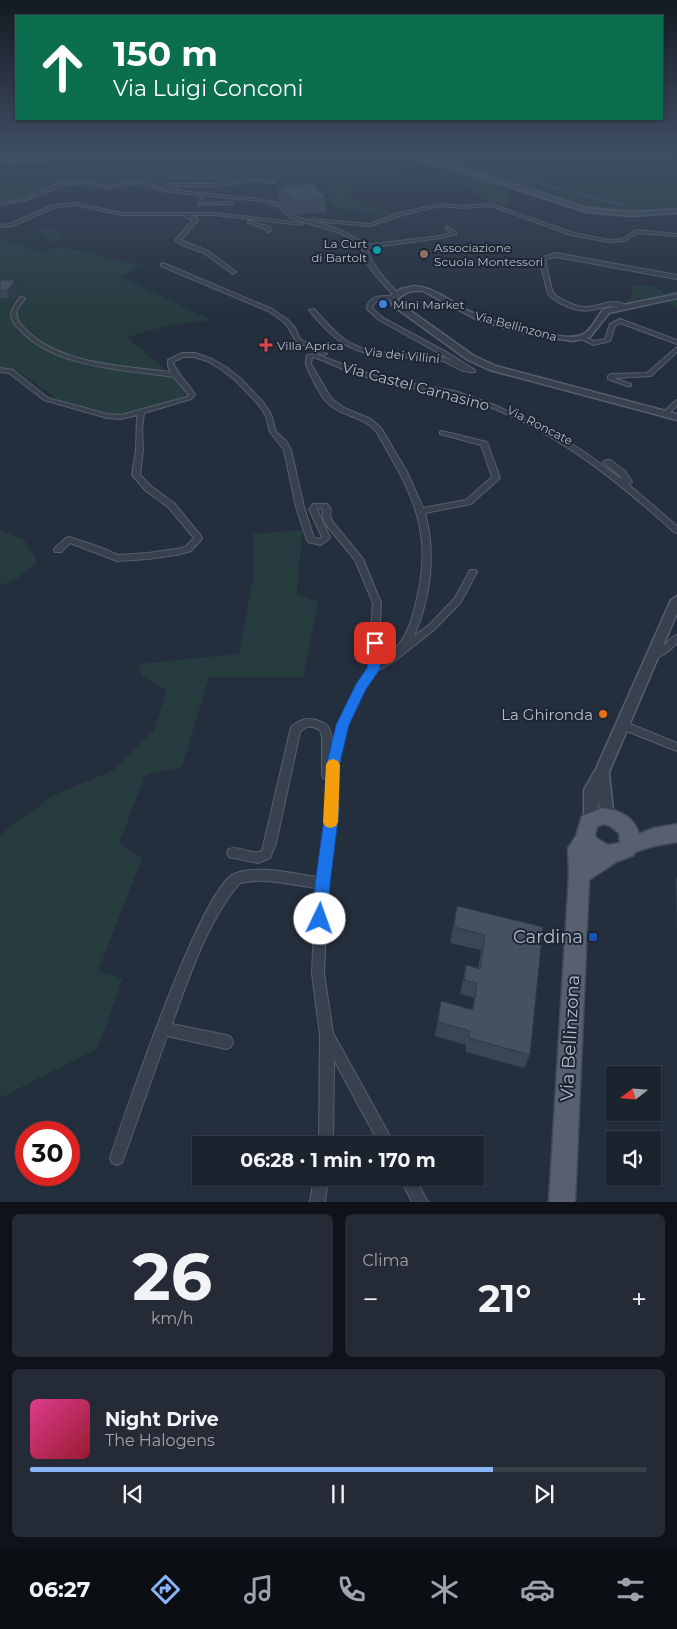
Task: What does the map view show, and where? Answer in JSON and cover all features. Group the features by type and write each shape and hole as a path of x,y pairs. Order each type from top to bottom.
{"main road":[{"path":"578,207 587,210 631,214 677,212"},
{"path":"602,825 671,833"},
{"path":"602,825 630,837 629,846"},
{"path":"602,825 596,849 610,855"},
{"name":"Via Bellinzona","path":"562,1202 579,875 578,848 602,825"},
{"path":"579,875 610,855 621,853 629,846 671,833"}],"street":[{"path":"0,226 55,207"},
{"path":"90,207 122,214 234,215 316,226 342,232 355,238 364,247 368,260 400,307 471,358 493,368 677,417"},
{"path":"281,207 287,214 316,226"},
{"path":"287,214 313,220 366,226 401,214 430,207"},
{"path":"497,207 573,234 609,240 624,240 636,231 677,235"},
{"path":"175,214 172,215 191,217 196,220 178,240 206,252 233,272"},
{"path":"234,215 230,217 268,228 269,231"},
{"path":"364,247 441,237 454,233 446,227"},
{"path":"625,307 618,303 587,309 575,307 554,298 551,294 542,258 556,255 677,277"},
{"name":"Via Roncate","path":"164,265 270,310 286,321 298,340 328,356 363,371 462,393 512,409 600,458 622,473 634,490"},
{"name":"Via Bellinzona","path":"394,296 412,289 430,290 475,316 553,338 571,340 581,338"},
{"name":"Via dei Villini","path":"312,310 328,330 356,350 377,355 439,358 453,362 468,371 473,371 446,354 381,319 369,308 371,302 377,298 394,296"},
{"path":"581,338 594,331 601,315 607,311 677,296"},
{"path":"22,298 14,312 15,321 26,333 41,344 87,363 176,375"},
{"path":"581,338 594,343 608,340 612,325 620,321 677,342"},
{"path":"629,385 611,380 612,376 649,376 677,349"},
{"path":"0,370 11,371 46,399 64,405 121,417 189,398 192,395 176,375 170,361 173,357 197,354 207,358 239,380 268,415 272,431 286,447 301,510 311,540 320,542 326,538 313,509 316,506 324,506 327,509 328,522 359,559 377,603 373,669 361,687 342,725 333,767 332,812 322,884 318,973 327,1035 326,1136"},
{"name":"Via Castel Carnasino","path":"373,669 390,662 401,652 416,622 427,579 428,544 420,511 406,476 374,424 332,404 308,364 309,356 314,355 360,374 393,383 461,395 510,412 597,462 634,490 677,530"},
{"path":"665,414 677,402"},
{"path":"58,550 69,540 117,558 148,556 188,549 198,538 171,505 149,489 136,475 140,448 138,422 141,411"},
{"path":"420,511 468,502 496,478 484,444 442,434"},
{"name":"Via Castel Carnasino","path":"661,515 677,525"},
{"path":"401,652 432,627 458,600 473,572"},
{"name":"Via Bellinzona","path":"602,825 591,790 602,772 624,725 677,600"},
{"path":"652,656 664,650 677,638"},
{"path":"233,854 258,858 266,854 295,730 301,723 309,721 324,728 327,737 329,830"},
{"path":"624,725 677,747"},
{"path":"117,1158 135,1102 210,914 228,884 235,879 251,875 322,884"},
{"path":"164,1029 226,1042"},
{"path":"327,1035 383,1136"},
{"path":"317,1202 320,1186"},
{"path":"411,1186 420,1202"}],"green space":[{"path":"336,207 377,207 391,212 379,218 358,209 348,211"},
{"path":"590,207 676,207 638,213"},
{"path":"51,227 66,238 50,242 35,231"},
{"path":"0,240 44,252 60,246 140,265 121,277 211,320 170,325 127,337 189,390 183,398 117,415 63,403 18,371 0,371"},
{"path":"632,286 654,286 665,294 677,291 677,308 669,303 624,303 631,297"},
{"path":"0,530 24,540 38,562 15,580 0,585"},
{"path":"302,530 297,595 318,602 303,677 209,677 182,767 146,774 119,844 142,858 98,971 123,979 97,1049 0,1098 0,835 54,795 114,770 154,730 167,691 142,675 139,664 239,654 254,573 253,534"}],"building":[{"path":"0,280 15,280 7,291 0,291"},
{"path":"457,906 543,927 530,1055 469,1038 470,1031 438,1022 441,1001 473,1010 477,983 464,980 466,965 480,969 485,935 454,927"}],"waterway":[{"path":"624,207 629,210"}],"slow traffic":[{"path":"330,822 333,765"}],"place":[{"name":"La Curt di Bartolt","path":"377,250"},
{"name":"Associazione Scuola Montessori","path":"424,254"},
{"name":"Mini Market","path":"383,304"},
{"name":"Villa Aprica","path":"266,345"},
{"name":"La Ghironda","path":"603,714"},
{"name":"Cardina","path":"593,937"}],"route":[{"path":"320,919 322,884 332,812 333,767 342,725 361,687 373,669 375,643"}]}
